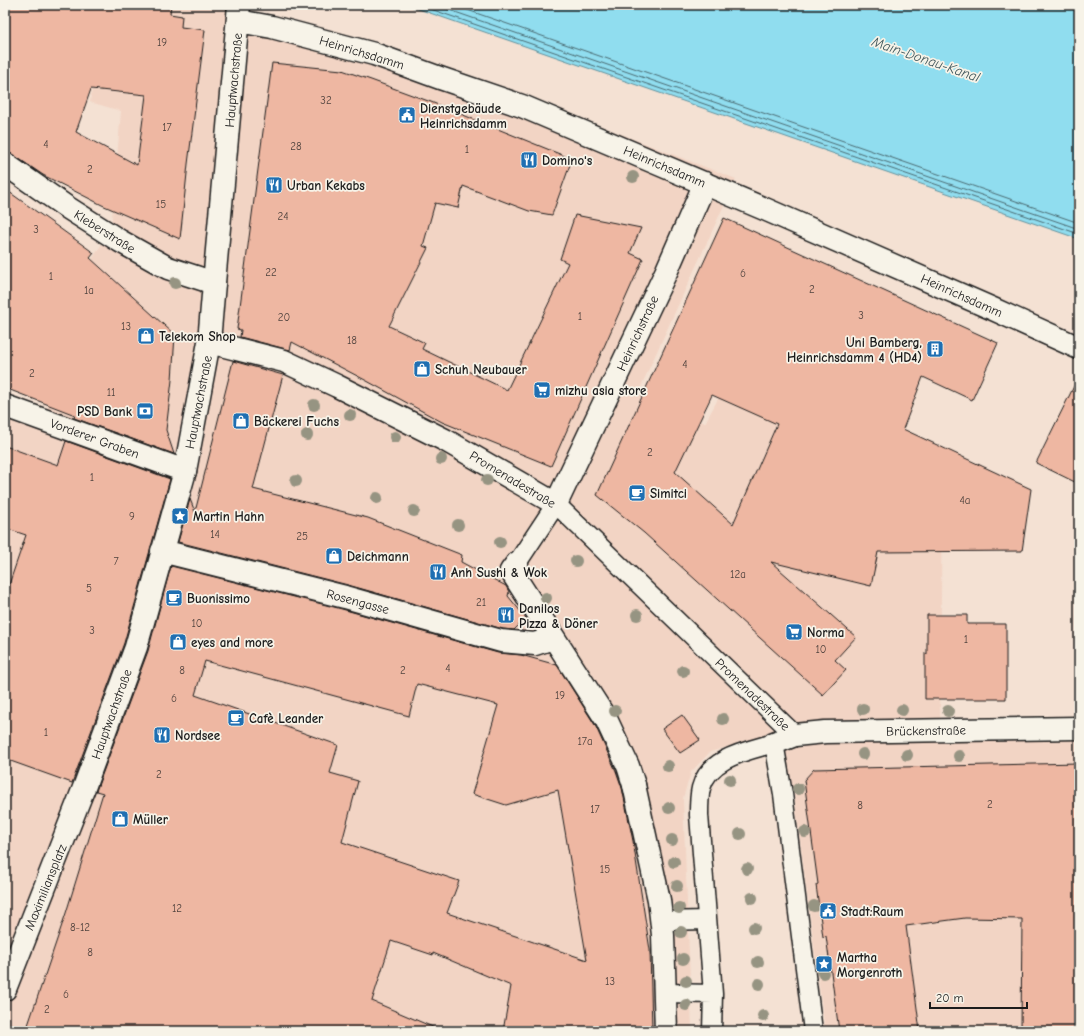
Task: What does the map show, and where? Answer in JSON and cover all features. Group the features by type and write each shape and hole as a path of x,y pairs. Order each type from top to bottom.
{"street":[{"name":"Heinrichsdamm","path":"239,13 272,27 374,54 522,106 705,183 1079,348"},
{"name":"Hauptwachstraße","path":"86,785 136,647 185,471 210,342 239,13"},
{"name":"Kleberstraße","path":"5,164 120,242 168,268 214,283"},
{"name":"Heinrichstraße","path":"556,504 667,270 705,183"},
{"name":"Promenadestraße","path":"210,342 291,364 445,440 556,504"},
{"name":"Vorderer Graben","path":"5,406 185,471"},
{"name":"Rosengasse","path":"162,551 345,597 501,641 535,644 553,638"},
{"path":"517,563 511,571 606,718 628,766 634,785 659,900 666,1031"},
{"name":"Brückenstraße","path":"774,743 788,728 825,732 1079,728"},
{"name":"Maximiliansplatz","path":"5,989 86,785"}],"lane":[{"path":"517,563 556,504"},
{"name":"Promenadestraße","path":"556,504 788,728"},
{"name":"Promenadestraße","path":"712,1031 713,994 699,815 701,787 707,775 720,762 739,754 774,743 783,794 813,1031"},
{"path":"661,920 707,920"},
{"path":"665,993 713,994"}],"shaded area":[{"path":"84,5 217,5 246,15 398,50 479,79 736,179 637,395 705,423 733,371 942,467 940,731 1079,731 1079,1031 825,1031 794,794 777,746 740,743 710,752 691,772 683,798 692,1031 5,1031 5,412 42,425 65,351 61,307 111,230 121,111 90,102 92,90 71,89"}],"water":[{"name":"Main-Donau-Kanal","path":"407,5 1079,5 1079,239"}],"building":[{"path":"5,5 171,5 170,14 182,16 181,27 205,30 180,239 102,205 43,175 12,154 5,152","holes":["91,89 146,95 137,165 76,132"]},
{"path":"272,63 342,70 431,102 572,159 552,215 529,211 463,186 458,208 435,203 423,246 428,248 389,326 425,343 422,349 507,390 568,263 560,259 575,215 641,228 630,253 643,259 551,466 442,422 292,342 290,350 240,337 241,330 237,329"},
{"path":"5,189 94,253 90,258 175,335 172,380 166,430 174,454 74,418 75,415 5,388"},
{"path":"724,218 998,343 972,400 923,377 903,429 1031,489 1022,551 878,552 871,586 771,562 856,637 835,660 846,670 823,695 644,533 597,495","holes":["712,395 777,424 733,524 675,472"]},
{"path":"233,361 283,375 253,489 368,518 462,555 461,562 506,586 509,592 508,596 526,618 514,630 503,629 348,585 178,542 190,499 195,512"},
{"path":"1079,376 1079,484 1036,463"},
{"path":"66,441 170,479 124,643 72,783 5,759 5,596 26,535 5,528 5,446 58,465"},
{"path":"171,566 342,609 498,653 521,655 557,665 595,725 622,788 633,841 650,950 652,1031 503,1031 511,986 433,953 433,955 391,941 372,1001 442,1031 26,1031 66,913 103,793 96,791 148,651","holes":["205,661 409,716 417,684 498,705 472,794 506,805 558,790 587,960 447,913 459,881 342,842 358,781 330,773 338,745 195,695"]},
{"path":"927,615 967,615 967,624 1006,624 1006,699 925,699"},
{"path":"682,715 700,740 680,753 662,729"},
{"path":"1079,763 1079,1031 1021,1031 1022,919 965,918 906,926 920,1031 839,1031 826,936 823,937 816,885 818,884 804,780 814,769"}],"place":[{"name":"Dienstgebäude Heinrichsdamm","path":"407,115"},
{"name":"Domino's","path":"529,160"},
{"name":"Urban Kekabs","path":"274,185"},
{"name":"Telekom Shop","path":"146,336"},
{"name":"Uni Bamberg, Heinrichsdamm 4 (HD4)","path":"935,349"},
{"name":"Schuh Neubauer","path":"422,369"},
{"name":"mizhu asia store","path":"542,390"},
{"name":"PSD Bank","path":"145,411"},
{"name":"Bäckerei Fuchs","path":"241,421"},
{"name":"Simitci","path":"637,493"},
{"name":"Martin Hahn","path":"180,516"},
{"name":"Deichmann","path":"334,556"},
{"name":"Anh Sushi & Wok","path":"438,572"},
{"name":"Buonissimo","path":"174,598"},
{"name":"Danilos Pizza & Döner","path":"506,615"},
{"name":"Norma","path":"794,632"},
{"name":"eyes and more","path":"178,642"},
{"name":"Cafè Leander","path":"236,718"},
{"name":"Nordsee","path":"162,735"},
{"name":"Müller","path":"120,819"},
{"name":"Stadt:Raum","path":"828,911"},
{"name":"Martha Morgenroth","path":"824,964"}]}
